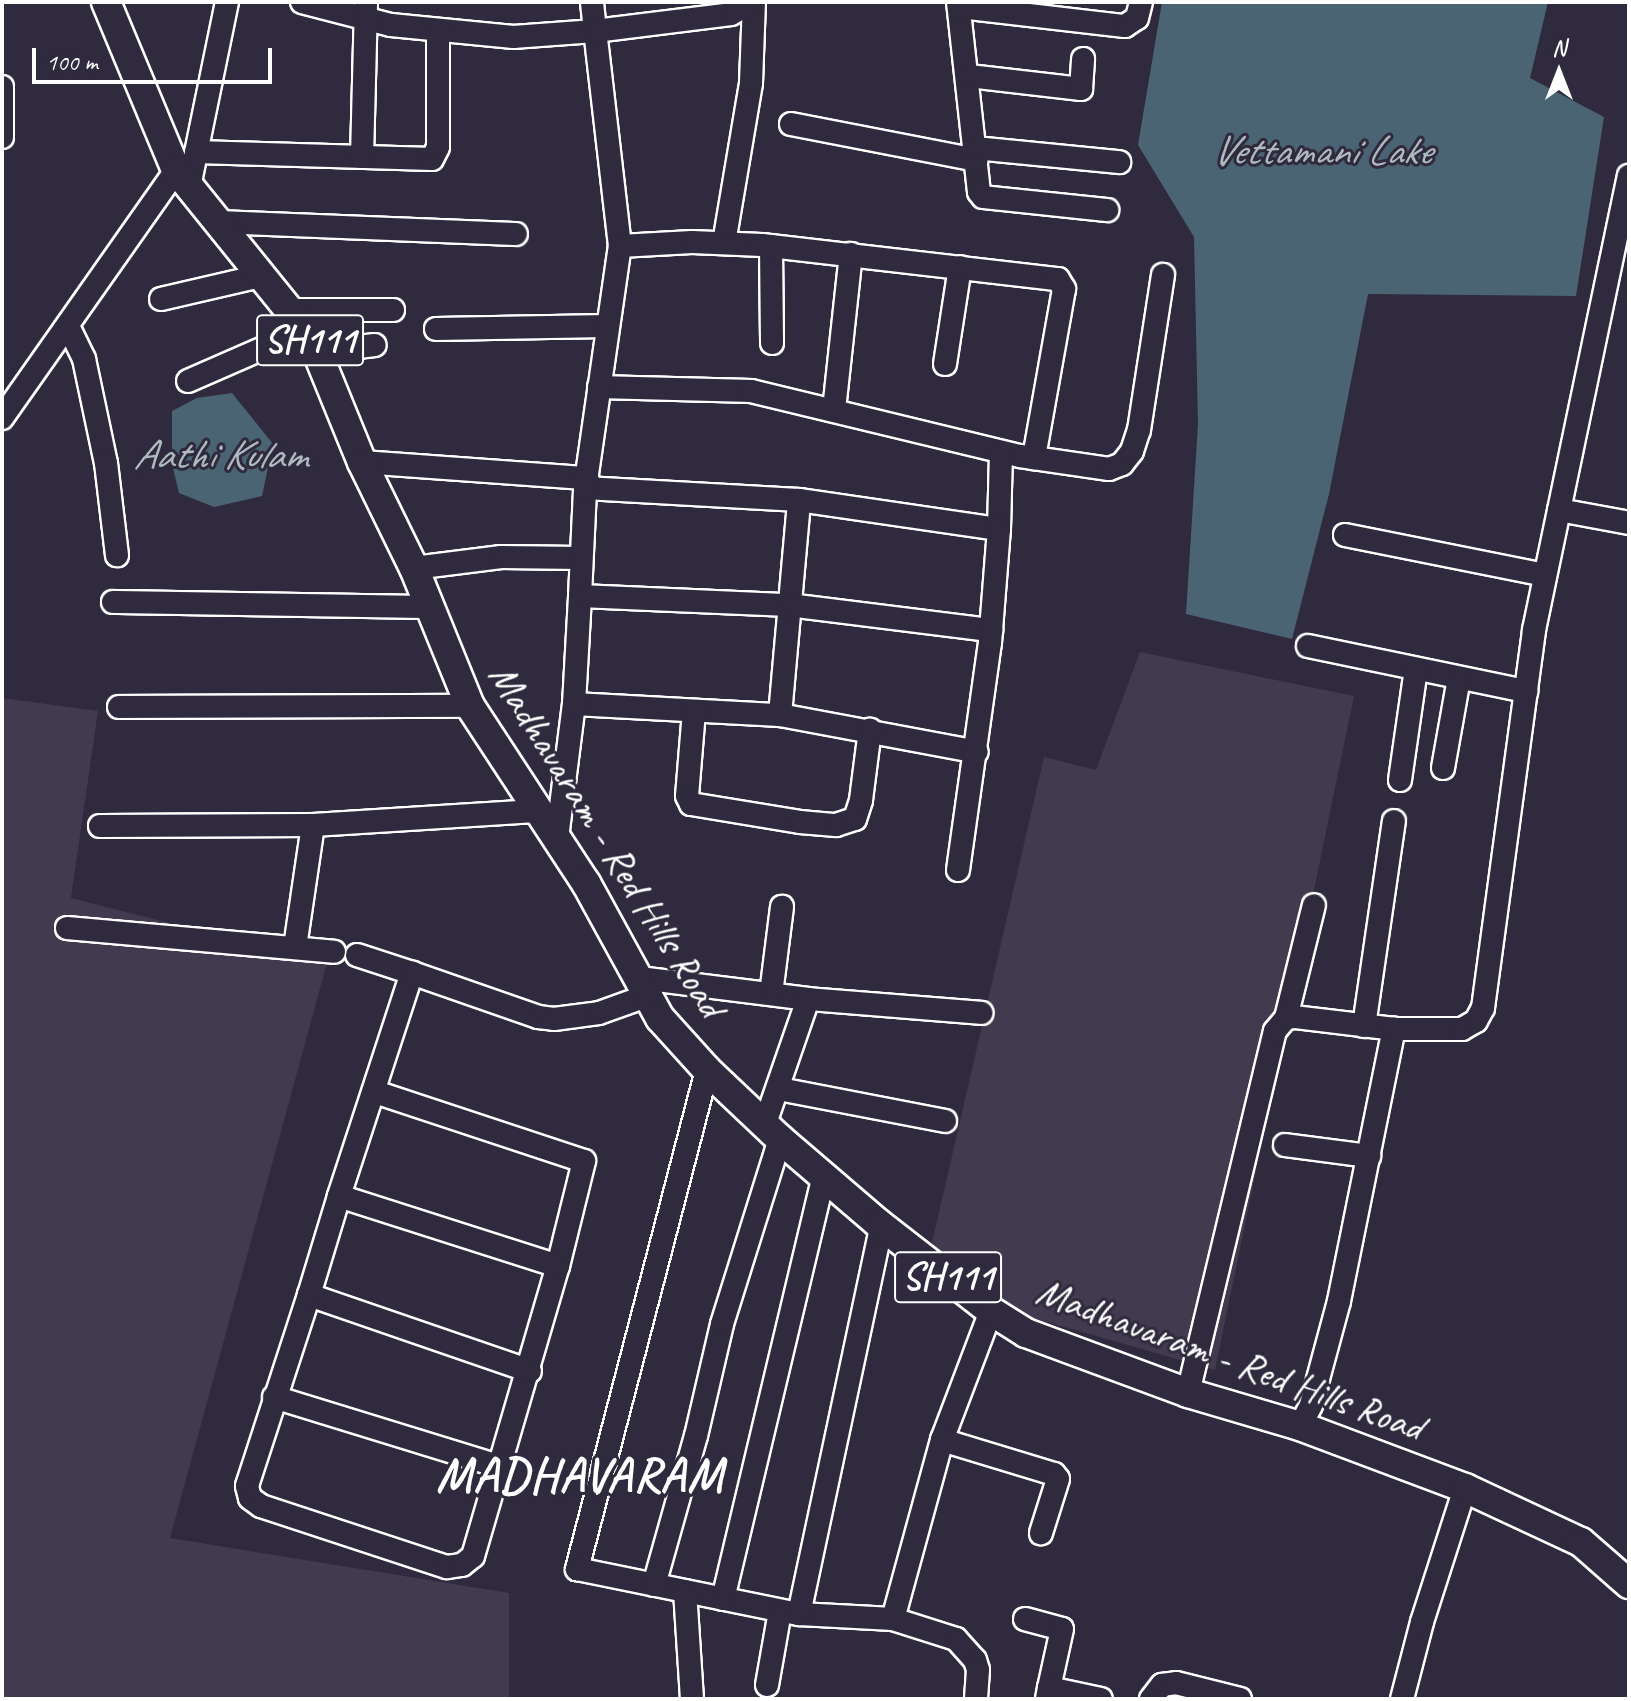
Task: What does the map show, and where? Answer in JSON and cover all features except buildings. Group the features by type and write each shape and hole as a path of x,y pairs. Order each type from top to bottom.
{"main road":[{"name":"Madhavaram - Red Hills Road","path":"106,2 187,170 217,222 303,330 414,568 470,706 536,811 557,838 660,1018 707,1070 772,1131 882,1224 991,1311 1026,1333 1188,1393 1300,1426 1465,1488 1581,1542 1629,1584"}],"street":[{"path":"2,418 187,170 227,2"},
{"path":"302,2 366,10 438,30 513,37 595,31 731,14 753,2"},
{"path":"557,838 574,704 586,483 620,246 592,2"},
{"path":"724,243 751,83 753,2"},
{"path":"1107,210 983,197 979,192 959,4 1125,26 1137,18 1141,2"},
{"path":"362,157 366,10"},
{"path":"187,170 362,157 425,159 436,155 438,30"},
{"path":"969,76 1081,89 1083,59"},
{"path":"2,87 2,137"},
{"path":"791,124 976,154 1119,162"},
{"path":"1286,1018 1394,1029 1462,1029 1476,1021 1483,1008 1545,575 1629,176"},
{"path":"217,222 516,234"},
{"path":"620,246 724,243 771,246 1050,276 1063,283 1034,458"},
{"path":"771,246 772,343"},
{"path":"834,410 851,254"},
{"path":"945,364 960,267"},
{"path":"599,387 751,391 1001,452 1109,469 1122,464 1132,451 1139,430 1163,275"},
{"path":"161,299 261,276"},
{"path":"188,381 303,330 393,310"},
{"path":"68,326 84,359 106,463 117,555"},
{"path":"436,329 607,326"},
{"path":"303,330 375,345"},
{"path":"958,870 977,752 991,630 1001,452"},
{"path":"362,462 799,500 999,529"},
{"path":"780,715 799,500"},
{"path":"1559,510 1629,523"},
{"path":"1345,535 1545,575"},
{"path":"414,568 501,557 581,558"},
{"path":"580,596 789,605 991,630"},
{"path":"113,602 429,607"},
{"path":"1308,646 1526,691"},
{"path":"1400,780 1416,669"},
{"path":"1443,768 1459,678"},
{"path":"574,704 780,715 977,752"},
{"path":"119,707 470,706"},
{"path":"694,711 687,796 691,804 800,822 836,825 855,819 861,800 870,730"},
{"path":"100,826 313,825 536,811"},
{"path":"1364,1026 1394,821"},
{"path":"295,947 313,825"},
{"path":"1188,1393 1275,1031 1286,1018 1314,905"},
{"path":"771,994 782,907"},
{"path":"67,928 334,952"},
{"path":"357,955 538,1017 554,1019 599,1013 645,987 771,994 981,1013"},
{"path":"375,1092 574,1155 584,1161 502,1467 473,1556 462,1565 447,1567 261,1506 250,1498 247,1486 412,973"},
{"path":"654,1585 696,1436 772,1131 779,1089 808,999"},
{"path":"1300,1426 1311,1405 1331,1331 1394,1029"},
{"path":"707,1070 577,1569 789,1612 893,1619 956,1639 970,1652 978,1670 976,1699"},
{"path":"779,1089 945,1121"},
{"path":"1285,1145 1369,1156"},
{"path":"723,1599 824,1176"},
{"path":"339,1196 558,1266"},
{"path":"767,1685 789,1612 882,1224"},
{"path":"309,1295 530,1371"},
{"path":"893,1619 942,1440 991,1311"},
{"path":"274,1397 502,1467"},
{"path":"942,1440 1054,1474 1058,1479 1041,1533"},
{"path":"1402,1699 1422,1622 1465,1488"},
{"path":"685,1591 692,1699"},
{"path":"1025,1619 1062,1629 1048,1694 1101,1699"},
{"path":"1151,1699 1162,1685 1176,1683 1240,1699"}],"shaded area":[{"path":"1140,652 1354,696 1215,1370 1026,1316 931,1247 1044,757 1096,770"},
{"path":"2,698 98,711 71,898 327,963 170,1538 509,1593 509,1699 2,1699"}],"water":[{"name":"Vettamani Lake","path":"1162,2 1548,2 1530,78 1604,117 1576,296 1368,294 1329,494 1292,639 1186,614 1198,424 1194,237 1138,145"},
{"name":"Aathi Kulam","path":"232,393 273,444 262,496 214,507 179,493 172,464 172,411 197,398"}],"district":[{"name":"MADHAVARAM","path":"580,1476"}]}
